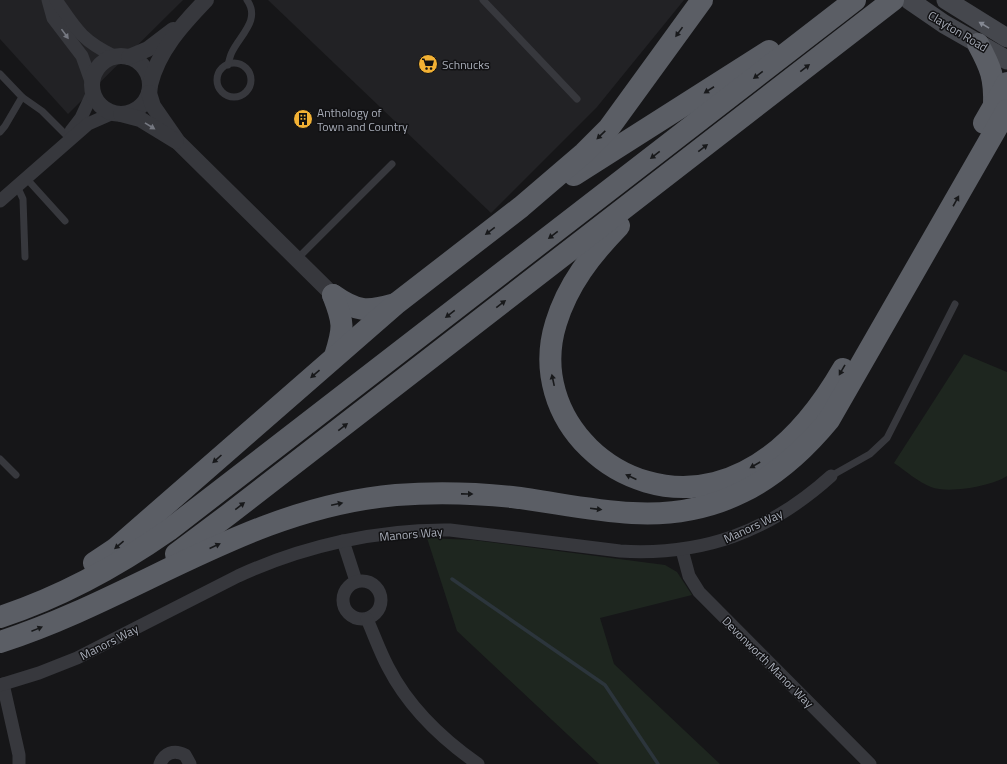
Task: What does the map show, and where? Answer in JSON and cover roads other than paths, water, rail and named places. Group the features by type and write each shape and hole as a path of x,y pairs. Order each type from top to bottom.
{"highway":[{"path":"7,615 115,549 335,356 398,303 521,207 584,153 609,128 702,0"},
{"path":"521,207 630,140 847,0"},
{"path":"7,615 56,596 95,577 132,555 169,530 855,0"},
{"path":"104,599 155,568 228,515 893,0"},
{"path":"672,172 607,238 574,281 564,301 555,325 551,349 552,374 557,398 568,421 580,439 599,457 616,470 640,481 665,486 690,487 715,483 743,472 766,459 801,429 831,390 1000,108 991,67 978,44"},
{"path":"0,642 64,618 234,537 267,524 319,508 359,500 434,493 473,494 631,513 659,513 687,510 716,503 742,493 764,481 785,466 810,444 829,420 1000,108 1007,83"},
{"path":"333,295 349,306 361,310 376,310 398,303"},
{"path":"333,295 342,322 342,333 335,356"}],"main road":[{"name":"Clayton Road","path":"909,0 944,24 1007,60"},
{"name":"Clayton Road","path":"946,0 1007,38"}],"street":[{"path":"48,0 53,18 82,56 100,105 117,113 140,119 178,142"},
{"path":"56,0 74,28 92,45 142,64 147,70 153,106 178,142 333,295"},
{"path":"0,201 58,148 88,124 117,113 135,110 141,106 150,89 158,59 183,24 206,0"},
{"path":"58,148 81,118 93,88 96,70 107,59 148,48 183,24"},
{"name":"Manors Way","path":"2,685 77,658 256,568 308,549 343,541 423,530 450,530 620,551 646,553 682,550 735,537 764,524 785,512 831,476"},
{"path":"343,541 356,581"},
{"name":"Devonworth Manor Way","path":"682,550 689,576 700,592 870,764"},
{"path":"356,581 368,581 379,589 382,603 378,611 367,619 353,617 347,612 344,606 343,595 347,587 356,581"},
{"path":"367,619 388,667 407,697 421,714 458,749 478,764"},
{"path":"2,685 19,755 19,764"},
{"path":"160,764 165,756 175,752 185,755 190,764"}],"lane":[{"path":"228,64 239,64 248,71 251,82 250,88 242,96 231,97 226,95 219,87 217,82 220,72 228,64 231,53 252,21 253,10 247,0"},
{"path":"483,0 577,99"},
{"path":"0,74 22,97 42,111 67,136"},
{"path":"0,132 22,97"},
{"path":"297,259 392,164"},
{"path":"22,182 65,221"},
{"path":"22,182 25,257"},
{"path":"831,476 870,454 887,438 955,304"},
{"path":"0,459 16,476"}],"waterway":[{"path":"452,579 605,685 658,764"}],"place":[{"name":"Schnucks","path":"428,64"},
{"name":"Anthology of Town and Country","path":"303,119"}]}
